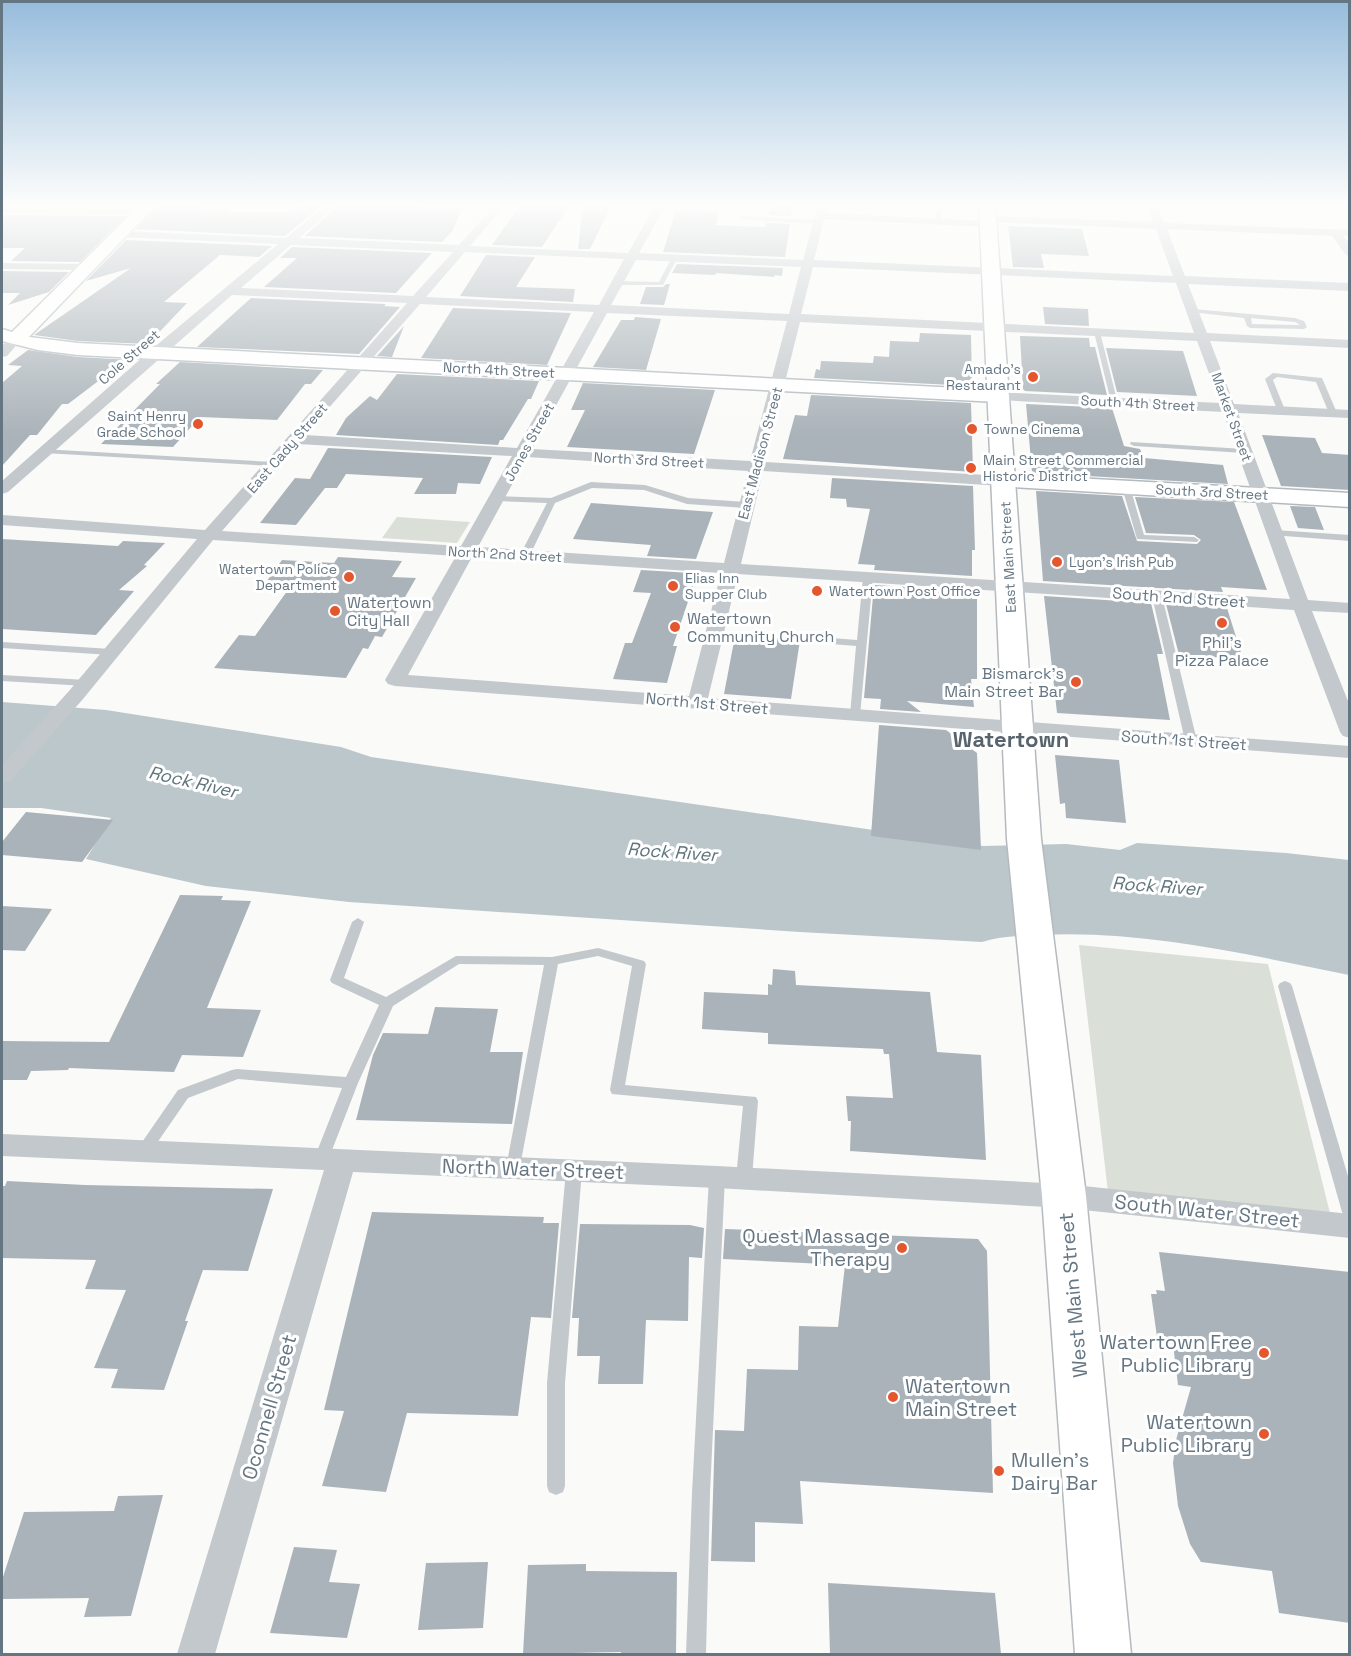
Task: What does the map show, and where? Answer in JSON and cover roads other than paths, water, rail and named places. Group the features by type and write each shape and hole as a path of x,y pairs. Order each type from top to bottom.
{"main road":[{"path":"6,343 71,281"},
{"name":"East Main Street","path":"992,281 1024,839"},
{"path":"17,311 51,301"},
{"name":"North 4th Street","path":"6,343 998,396"},
{"name":"South 3rd Street","path":"1003,481 1350,500"},
{"name":"West Main Street","path":"1024,839 1033,936 1064,1196 1103,1654"}],"street":[{"name":"Cole Street","path":"2,489 157,352 243,281"},
{"name":"East Cady Street","path":"2,777 81,689 209,535 432,281"},
{"name":"East Madison Street","path":"697,702 755,465 804,281"},
{"name":"Market Street","path":"1182,281 1300,605 1350,732"},
{"path":"1229,281 1350,287"},
{"name":"Jones Street","path":"395,680 617,283"},
{"path":"231,291 1202,337 1252,333 1350,344"},
{"name":"South 4th Street","path":"998,396 1350,414"},
{"name":"North 3rd Street","path":"294,439 1003,481"},
{"name":"North 2nd Street","path":"2,520 1009,586"},
{"name":"South 2nd Street","path":"1009,586 1350,608"},
{"name":"North 1st Street","path":"395,680 1017,729"},
{"name":"South 1st Street","path":"1017,729 1350,752"},
{"name":"North Water Street","path":"2,1145 730,1177 1064,1196"},
{"name":"Oconnell Street","path":"196,1654 332,1160"},
{"name":"South Water Street","path":"1064,1196 1350,1226"}],"lane":[{"path":"617,283 661,284 662,281"},
{"path":"1193,311 1295,320 1302,322 1305,327 1252,333 1247,316"},
{"path":"1097,332 1116,402"},
{"path":"1281,410 1269,379 1276,375 1319,380 1333,413"},
{"path":"1134,444 1244,451"},
{"path":"44,451 273,464"},
{"path":"498,498 552,501 591,485 645,488 687,501 746,504"},
{"path":"1126,487 1140,537 1194,540"},
{"path":"525,555 552,501"},
{"path":"1274,533 1350,538"},
{"path":"855,715 868,577"},
{"path":"1158,596 1191,741"},
{"path":"807,639 862,643"},
{"path":"2,645 111,652"},
{"path":"2,678 81,689"},
{"path":"358,922 337,980 387,1003"},
{"path":"332,1160 351,1083 387,1003 456,960 552,961 598,952 639,964 616,1090 751,1101 730,1177 701,1493 696,1654"},
{"path":"514,1168 552,961"},
{"path":"1285,986 1350,1212"},
{"path":"143,1152 183,1094 237,1074 351,1083"},
{"path":"556,1486 556,1383 574,1170"}],"water":[{"name":"Rock River","path":"2,702 106,710 341,747 371,757 983,846 1066,844 1120,850 1137,843 1286,853 1349,860 1349,975 1196,946 1119,936 1041,935 1004,937 982,942 349,902 206,886 86,859 111,818 41,808 2,808"}],"place":[{"name":"Amado's Restaurant","path":"1033,377"},
{"name":"Saint Henry Grade School","path":"198,424"},
{"name":"Towne Cinema","path":"972,429"},
{"name":"Main Street Commercial Historic District","path":"971,468"},
{"name":"Lyon's Irish Pub","path":"1057,562"},
{"name":"Watertown Police Department","path":"349,577"},
{"name":"Elias Inn Supper Club","path":"673,586"},
{"name":"Watertown Post Office","path":"817,591"},
{"name":"Watertown City Hall","path":"335,611"},
{"name":"Phil's Pizza Palace","path":"1222,623"},
{"name":"Watertown Community Church","path":"675,627"},
{"name":"Bismarck's Main Street Bar","path":"1076,682"},
{"name":"Quest Massage Therapy","path":"902,1248"},
{"name":"Watertown Free Public Library","path":"1264,1353"},
{"name":"Watertown Main Street","path":"893,1397"},
{"name":"Watertown Public Library","path":"1264,1434"},
{"name":"Mullen's Dairy Bar","path":"999,1471"}],"district":[{"name":"Watertown","path":"1011,739"}]}
